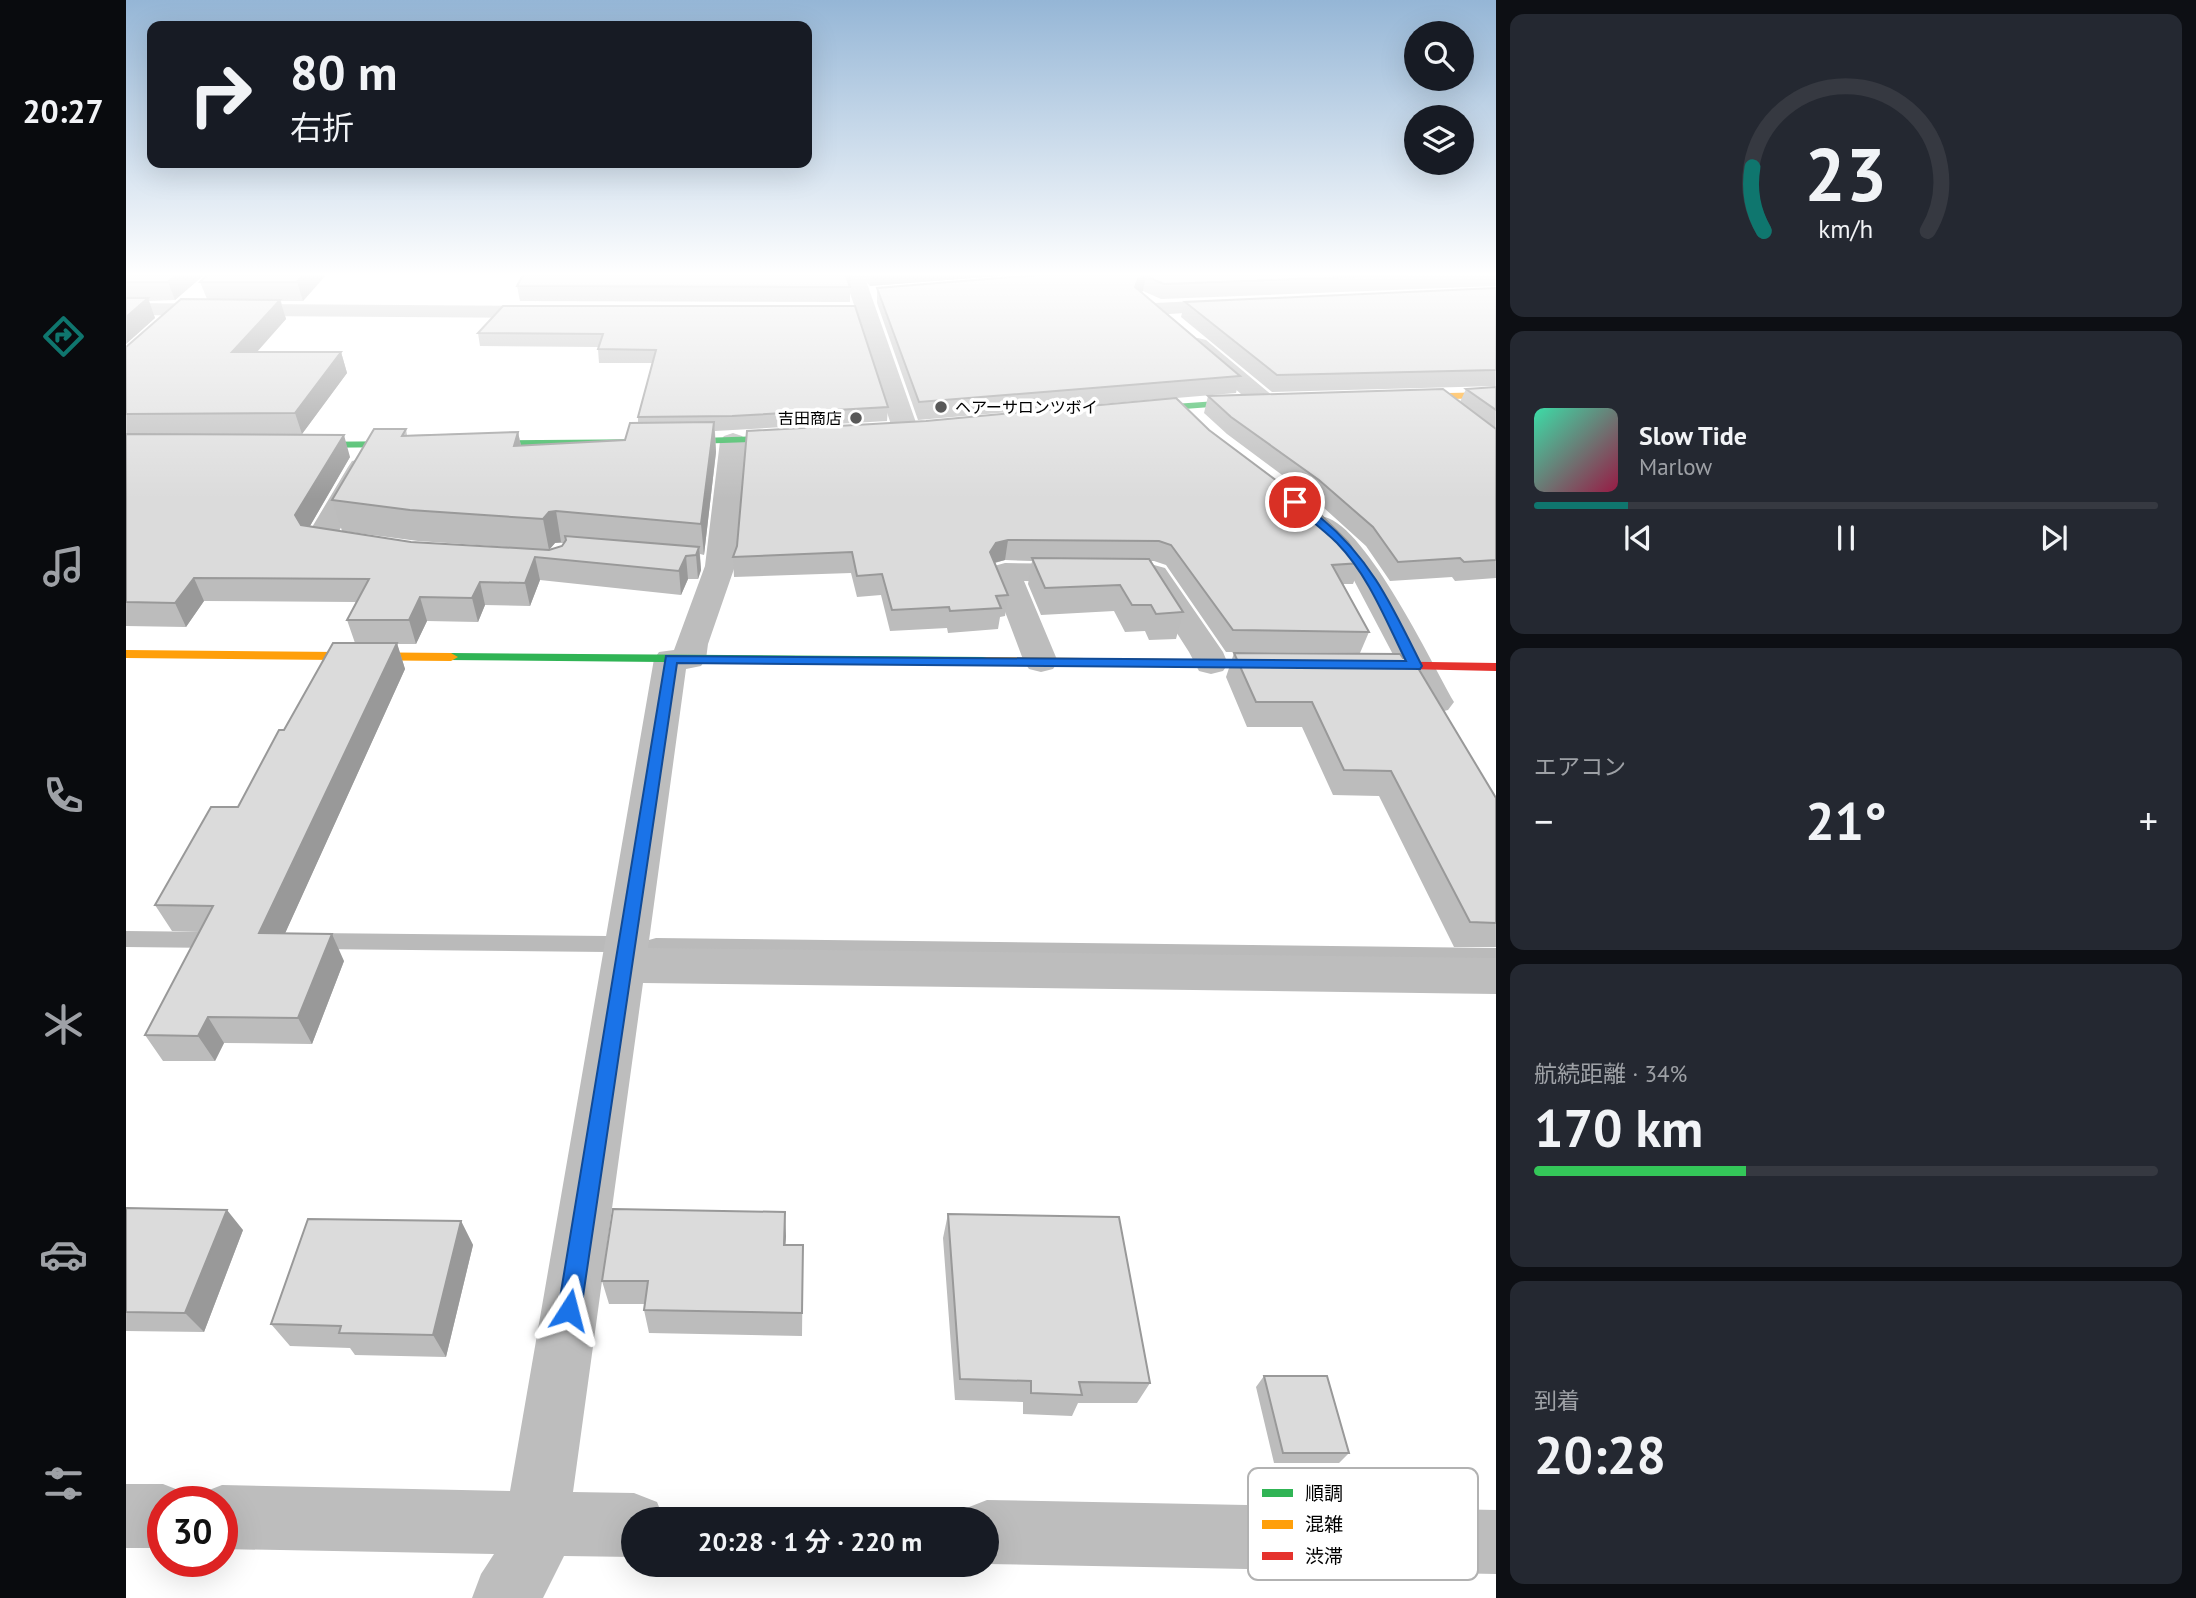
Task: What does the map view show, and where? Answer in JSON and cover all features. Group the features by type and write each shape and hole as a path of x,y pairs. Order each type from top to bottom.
{"street":[{"path":"879,350 905,431"},
{"path":"1207,350 1274,400"},
{"path":"1383,397 1496,395"},
{"path":"1115,411 1274,400"},
{"path":"1177,406 1208,433"},
{"path":"278,445 810,438"},
{"path":"505,1598 531,1556 623,965 680,659 691,644 720,566 733,441"},
{"path":"374,444 320,539 383,548"},
{"path":"1306,510 1341,541 1361,565 1377,590 1415,666 1449,722"},
{"path":"1041,662 1005,572 1153,573 1206,652 1210,664"},
{"path":"126,654 1292,664"},
{"path":"1347,665 1496,667"},
{"path":"623,965 1496,976"},
{"path":"126,1516 147,1516"},
{"path":"238,1517 621,1525"},
{"path":"999,1532 1248,1537"},
{"path":"1478,1542 1496,1542"}],"building":[{"path":"126,350 341,352 295,413 126,414"},
{"path":"631,350 869,350 888,407 732,416 638,417 656,350"},
{"path":"900,350 1209,350 1240,376 919,402"},
{"path":"1245,350 1496,350 1496,370 1277,375"},
{"path":"1496,387 1496,410 1466,389"},
{"path":"1443,389 1496,429 1496,560 1464,562 1460,558 1398,562 1373,527 1319,480 1231,417 1208,396"},
{"path":"1176,398 1209,430 1317,511 1348,542 1361,563 1332,565 1369,632 1233,630 1171,545 1159,541 1008,540 996,543 990,552 1008,595 996,596 1001,608 950,611 949,607 892,610 882,574 857,576 852,552 733,557 737,546 747,431 926,421"},
{"path":"714,422 701,524 556,511 549,512 543,519 410,510 332,500 374,429 406,429 402,436 518,432 514,446 625,440 630,423"},
{"path":"126,434 344,435 295,515 301,525 411,542 549,550 562,546 566,540 565,536 699,547 696,555 686,556 679,571 535,557 525,583 480,582 472,598 420,597 409,620 347,620 369,579 194,578 175,603 126,602"},
{"path":"1032,558 1149,559 1183,612 1156,614 1151,605 1132,605 1120,585 1045,588"},
{"path":"333,643 397,643 259,933 332,934 298,1018 208,1017 198,1036 145,1035 213,906 155,905 211,807 238,807 279,730 284,730"},
{"path":"1234,653 1400,654 1403,658 1412,658 1496,798 1496,923 1470,922 1391,771 1344,770 1312,702 1256,702"},
{"path":"126,1208 227,1210 185,1313 126,1312"},
{"path":"613,1209 785,1212 784,1245 803,1245 802,1313 644,1310 648,1281 602,1281"},
{"path":"948,1214 1119,1217 1150,1383 1079,1382 1082,1395 1031,1393 1031,1381 960,1379"},
{"path":"308,1219 461,1221 433,1335 339,1333 341,1326 271,1324"},
{"path":"1264,1376 1327,1376 1349,1453 1283,1453"}],"waterway":[{"path":"126,939 218,940"},
{"path":"313,941 607,944"},
{"path":"656,946 1496,956"}],"traffic: fast":[{"path":"1131,410 1260,401"},
{"path":"293,445 667,442 799,438"},
{"path":"451,657 987,661"}],"traffic: slow":[{"path":"1400,397 1496,395"},
{"path":"126,654 451,657"},
{"path":"987,661 1282,664"}],"traffic: jam":[{"path":"1364,665 1496,667"}],"place":[{"name":"ヘアーサロンツボイ","path":"941,407"},
{"name":"吉田商店","path":"856,418"}],"route":[{"path":"569,1310 671,659 1415,666 1377,590 1361,565 1341,541 1295,502"}]}
